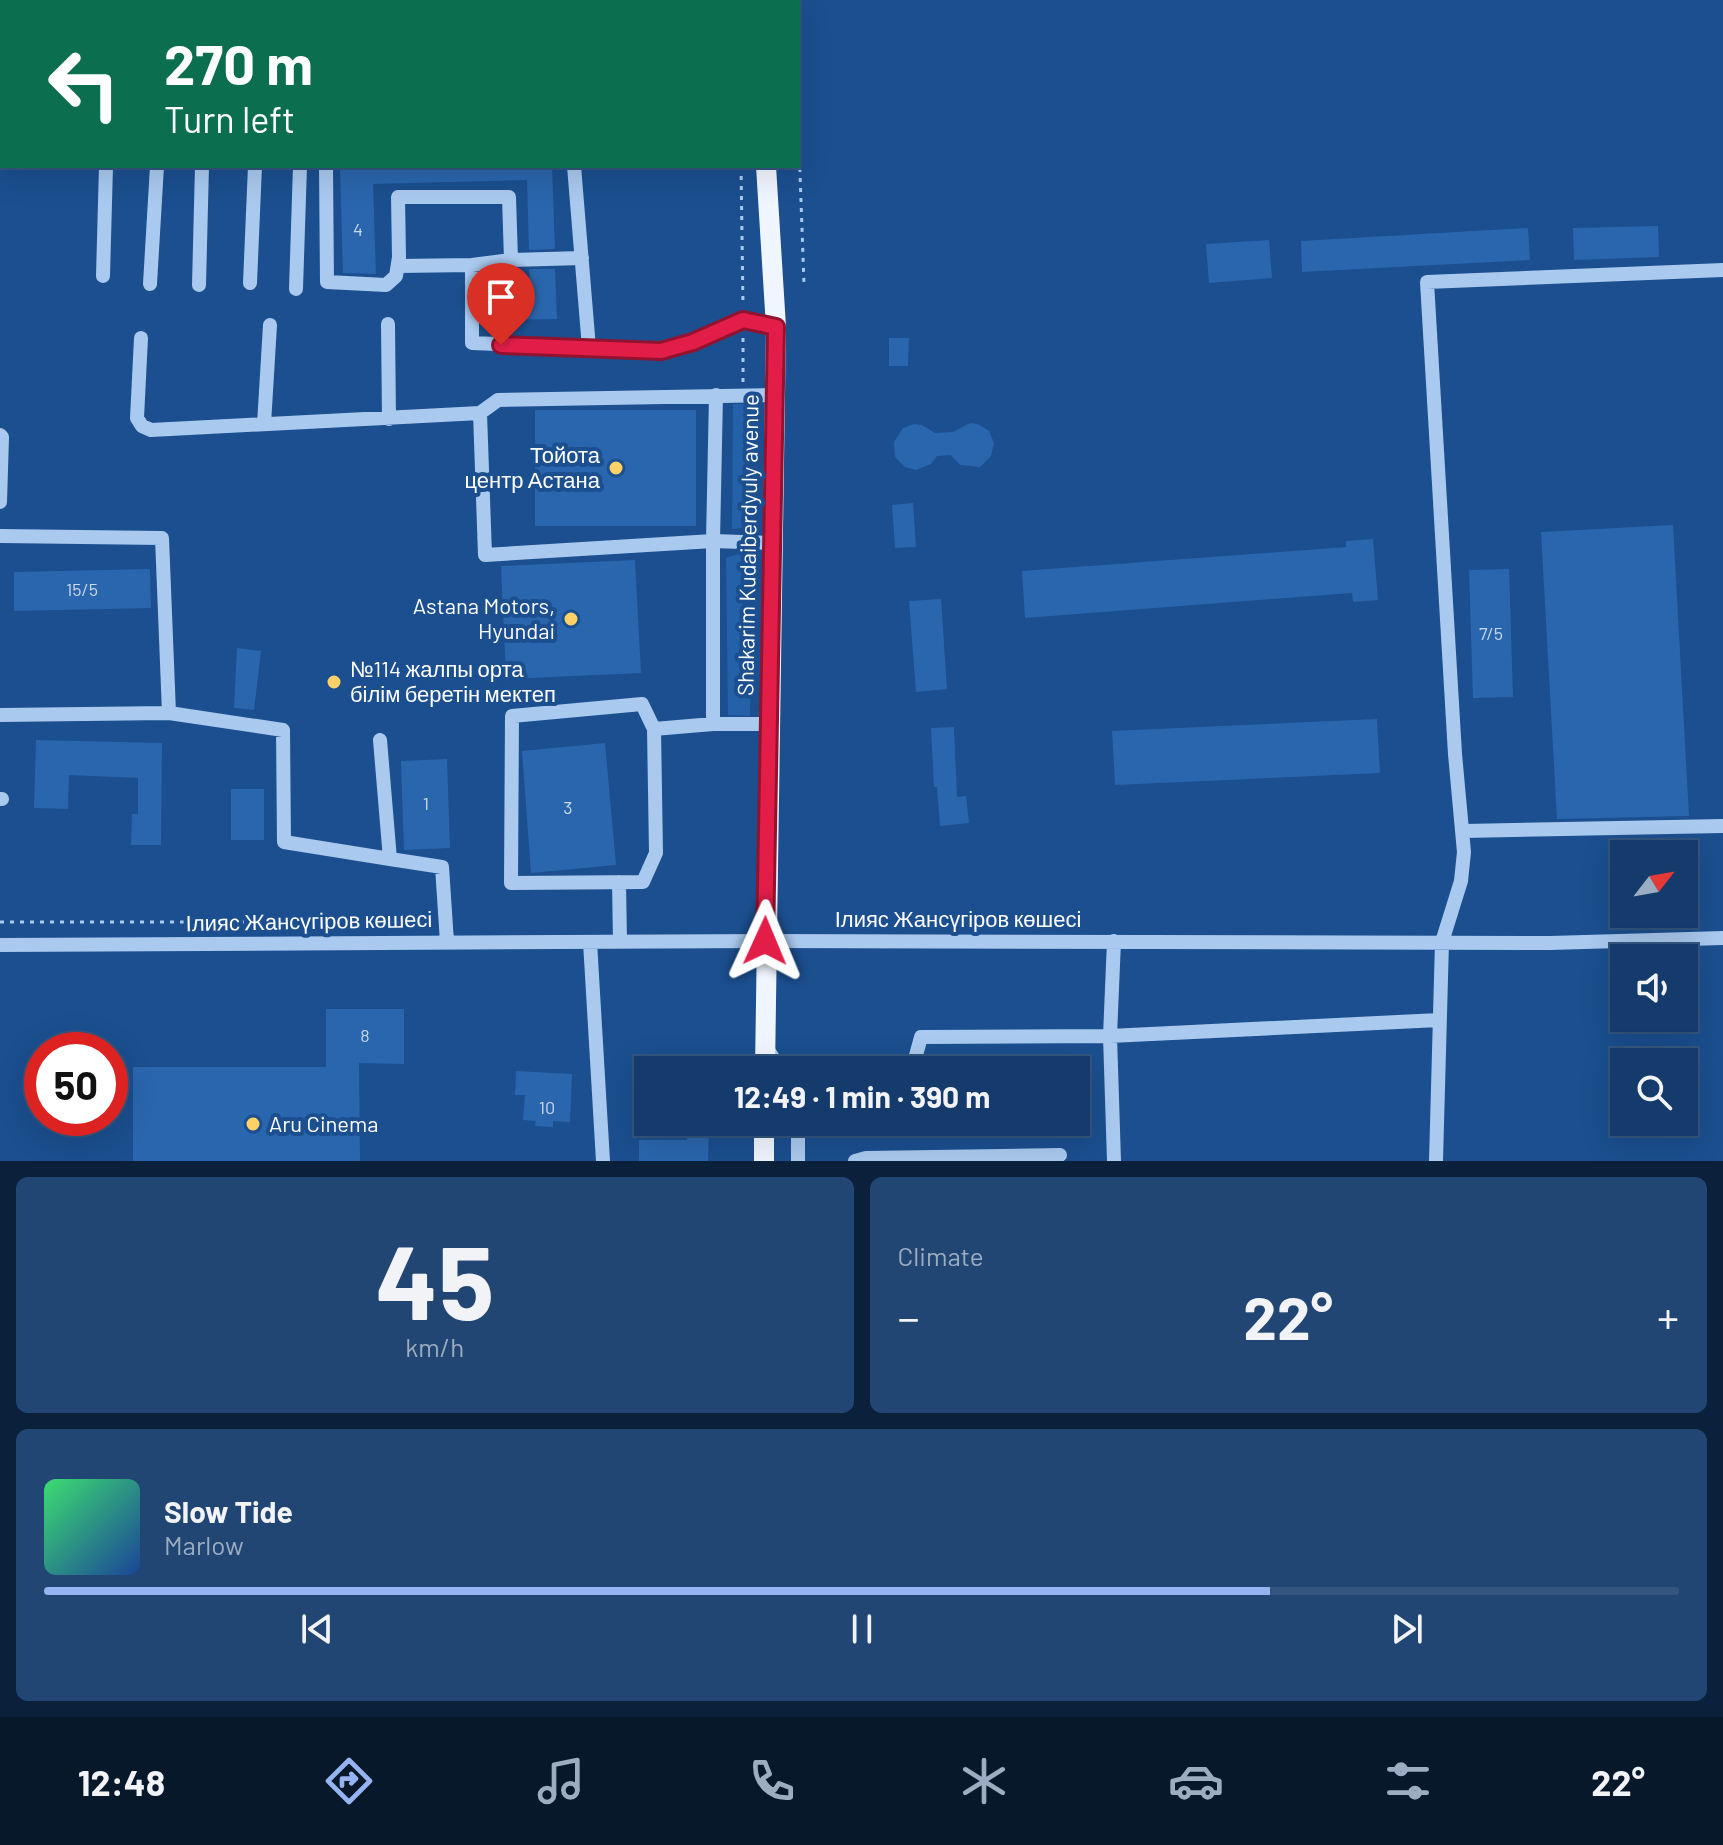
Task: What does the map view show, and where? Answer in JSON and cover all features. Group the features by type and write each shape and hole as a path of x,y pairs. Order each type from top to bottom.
{"main road":[{"name":"Shakarim Kudaiberdyuly avenue","path":"765,1056 776,327 766,168"},
{"path":"764,1136 764,1161"}],"street":[{"path":"103,276 106,168"},
{"path":"150,284 157,168"},
{"path":"199,285 202,168"},
{"path":"250,283 255,168"},
{"path":"296,289 300,168"},
{"path":"326,168 327,282 386,285 396,276 398,197 509,197 511,260"},
{"path":"574,168 589,348"},
{"path":"398,266 582,258"},
{"path":"472,265 472,343 661,351 693,342 743,320 776,327"},
{"path":"1436,1161 1442,942 1461,881 1464,831 1455,754 1427,282 1723,270"},
{"path":"388,324 389,419"},
{"path":"264,424 270,325"},
{"path":"141,338 137,418 142,426 151,430 480,413 498,400 774,395"},
{"path":"713,724 716,395"},
{"path":"480,413 485,555 713,541 772,543"},
{"path":"0,435 0,502"},
{"path":"0,536 162,538 169,713"},
{"path":"642,704 654,729 656,853 643,882 511,883 512,716 642,704"},
{"path":"0,715 169,713 283,730 284,842 442,867 447,942"},
{"path":"654,729 713,724 768,724"},
{"path":"380,740 390,859"},
{"path":"1464,831 1723,826"},
{"path":"619,882 620,942"},
{"name":"Ілияс Жансүгіров көшесі","path":"0,945 765,941 1550,943 1723,938"},
{"path":"1114,941 1110,1036 1114,1161"},
{"path":"590,942 603,1161"},
{"path":"916,1056 921,1037 1110,1036 1439,1020"},
{"path":"765,1044 772,1056"},
{"path":"798,1136 798,1161"},
{"path":"855,1161 866,1158 1060,1155"}],"path":[{"path":"741,168 743,395"},
{"path":"800,168 804,284"},
{"path":"0,922 445,922"}],"shaded area":[{"path":"733,404 755,404 755,414 745,418 745,486 756,493 752,527 732,529"},
{"path":"748,551 747,579 743,580 742,652 751,653 750,716 728,715 726,558"}],"building":[{"path":"340,168 552,168 555,249 529,250 527,180 373,184 376,274 343,273"},
{"path":"1658,226 1659,257 1574,260 1573,228"},
{"path":"1528,228 1530,260 1302,272 1301,241"},
{"path":"1269,240 1272,278 1209,283 1206,244"},
{"path":"529,269 555,269 557,319 498,320 497,282 530,282"},
{"path":"889,338 909,338 908,366 889,366"},
{"name":"Тойота центр Астана","path":"535,410 696,410 696,526 535,526"},
{"path":"970,423 989,431 994,443 991,456 980,467 960,465 951,455 937,456 931,464 916,470 905,467 895,457 894,442 903,428 914,424 935,433 953,432"},
{"path":"913,503 916,547 895,548 892,505"},
{"path":"1673,525 1689,816 1557,819 1541,532"},
{"path":"1373,539 1378,600 1353,602 1352,593 1025,618 1022,571 1346,547 1346,541"},
{"name":"Astana Motors, Hyundai","path":"635,560 641,673 506,679 501,566"},
{"path":"150,569 151,608 14,611 14,572"},
{"path":"1509,569 1513,697 1473,698 1469,570"},
{"path":"941,599 947,689 916,692 909,601"},
{"path":"237,648 261,651 254,710 234,708"},
{"path":"1377,719 1380,773 1115,785 1112,731"},
{"path":"954,727 957,797 966,796 969,823 940,826 937,787 934,787 931,728"},
{"path":"36,740 162,743 161,845 131,845 132,814 138,814 138,778 69,775 68,809 34,808"},
{"path":"605,743 616,865 531,873 522,751"},
{"path":"447,759 450,848 404,850 401,761"},
{"path":"231,789 264,789 264,840 231,840"},
{"path":"326,1009 404,1009 404,1064 359,1063 360,1161 133,1161 133,1067 326,1067"},
{"path":"516,1071 572,1074 570,1122 553,1121 553,1127 535,1126 536,1121 523,1120 525,1095 515,1095"},
{"path":"687,1136 709,1136 708,1161 639,1161 639,1140 687,1140"}],"place":[{"name":"Тойота центр Астана","path":"616,468"},
{"name":"Astana Motors, Hyundai","path":"571,619"},
{"name":"№114 жалпы орта білім беретін мектеп","path":"334,682"},
{"name":"Aru Cinema","path":"253,1124"}],"route":[{"path":"501,345 661,351 693,342 743,320 776,327 765,941"}]}
